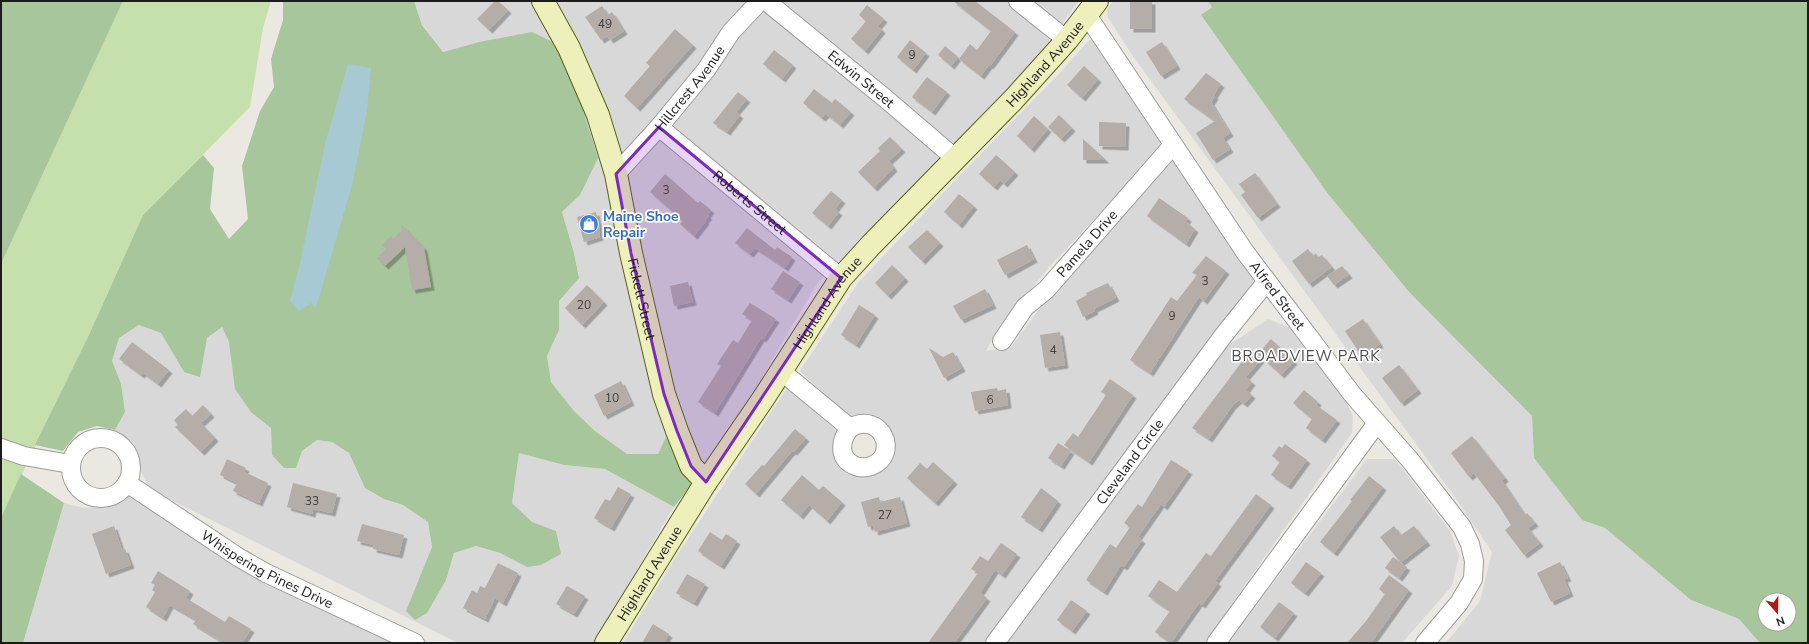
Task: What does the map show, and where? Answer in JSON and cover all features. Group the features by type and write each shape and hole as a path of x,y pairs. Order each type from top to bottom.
{"street":[{"name":"Fickett Street","path":"543,1 569,48 598,115 616,174 631,253 664,394 676,431 691,466 706,482"},
{"name":"Hillcrest Avenue","path":"616,174 706,70 731,32 760,1"},
{"name":"Edwin Street","path":"766,1 886,99 956,159"},
{"path":"1018,1 1067,40"},
{"name":"Highland Avenue","path":"606,643 706,482 781,371 841,278 1013,100 1067,40 1092,8"},
{"name":"Alfred Street","path":"1092,8 1173,146 1245,252 1352,394 1410,460 1462,527 1470,544 1474,568 1473,579 1459,603 1425,643"},
{"name":"Roberts Street","path":"658,127 841,278"},
{"name":"Pamela Drive","path":"1002,341 1025,307 1046,290 1173,146"},
{"name":"Cleveland Circle","path":"994,643 1223,336 1267,280"},
{"path":"781,371 850,428"},
{"path":"1216,643 1377,423"},
{"path":"96,437 106,437 123,446 131,464 127,483 120,491 111,496 101,498 82,492 75,484 71,475 70,464 73,455 82,444 96,437"},
{"path":"1,448 24,456 70,464"},
{"name":"Whispering Pines Drive","path":"127,483 238,557 266,573 414,643"}],"highlighted area":[{"path":"659,127 841,278 706,482 691,466 664,394 631,253 616,174"}],"shaded area":[{"path":"414,1 562,1 565,3 567,1 1079,1 1038,56 817,284 738,418 692,484 666,438 658,454 627,454 595,431 574,411 551,382 547,356 559,330 559,301 579,277 574,253 562,212 580,195 479,42 443,52 422,24"},
{"path":"1113,1 1208,1 1212,6 1201,15 1328,194 1410,293 1532,416 1534,458 1582,520 1605,528 1691,600 1739,619 1760,643 1446,643 1480,601 1492,552 1459,503 1130,52 1108,17 1107,9"},
{"path":"1094,39 1103,48 1162,147 1050,266 996,332 986,351 1012,346 1058,284 1172,158 1255,279 984,643 623,643 676,557 787,388 838,432 834,457 846,474 866,475 886,467 893,449 848,418 800,371 858,283 958,177 1059,74 1088,41"},
{"path":"1268,319 1291,328 1342,394 1353,416 1352,433 1204,643 1007,643 1150,451 1220,351"},
{"path":"139,325 161,333 184,372 207,338 222,327 271,428 272,455 296,468 302,451 317,440 332,442 349,453 356,469 384,499 403,505 428,522 432,547 421,577 446,580 454,553 476,546 500,553 527,567 556,531 532,522 512,503 519,453 564,465 605,469 674,507 593,643 458,643 149,489 141,471 134,443 115,430 125,412 112,361 119,338"},
{"path":"1367,459 1395,459 1450,531 1459,556 1452,586 1402,643 1228,643"},
{"path":"127,490 231,562 393,643 23,643 64,503 84,508 100,507"}],"green space":[{"path":"1,1 123,1 1,264"},
{"path":"123,1 271,1 263,28 250,107 143,215 87,339 1,518 1,264"},
{"path":"283,1 414,1 422,25 443,52 479,42 532,32 557,44 579,98 598,158 580,195 562,212 574,253 579,278 559,301 559,330 547,356 551,382 574,411 595,431 627,454 658,454 666,437 681,467 692,484 674,507 605,469 564,465 519,453 512,503 532,522 556,531 561,554 541,565 527,567 500,553 476,546 454,553 446,580 427,613 415,620 406,611 432,547 428,522 403,505 384,499 365,488 349,453 332,442 317,440 302,451 296,468 284,468 272,455 271,428 251,412 235,389 229,342 222,327 207,338 200,377 184,372 161,333 139,325 119,338 112,361 121,384 125,412 115,430 97,426 78,432 63,451 35,445 87,339 143,215 203,155 214,168 210,209 229,239 248,219 242,166 260,111 274,87 271,59 283,20"},
{"path":"1208,1 1808,1 1808,643 1760,643 1739,619 1691,600 1605,528 1582,520 1534,458 1532,416 1410,293 1328,194 1201,15 1212,7"},
{"path":"21,474 64,503 23,643 1,643 1,518"}],"water":[{"path":"348,64 371,68 367,110 352,185 316,308 311,303 299,311 290,301 300,263 325,144"}],"building":[{"path":"495,1 498,1 508,10 489,30 477,19"},
{"path":"953,1 975,1 1015,32 981,76 959,59 970,44 977,50 991,31"},
{"path":"1130,1 1152,1 1152,29 1130,29"},
{"path":"867,5 884,19 878,26 882,30 865,51 851,39 866,21 859,15"},
{"path":"602,6 608,15 612,12 624,31 610,40 607,36 601,40 585,17"},
{"path":"675,29 693,45 637,108 624,96 650,66 646,63"},
{"path":"910,40 926,53 913,70 897,57"},
{"path":"1162,42 1177,66 1161,76 1146,52"},
{"path":"945,46 958,57 951,66 938,55"},
{"path":"774,50 793,65 782,79 763,64"},
{"path":"1084,66 1098,79 1082,98 1067,85"},
{"path":"1206,73 1221,84 1211,102 1230,133 1223,138 1230,149 1213,160 1196,133 1215,121 1184,99"},
{"path":"927,77 947,92 932,112 912,97"},
{"path":"814,89 832,103 835,99 851,112 840,125 826,114 822,118 803,103"},
{"path":"738,92 747,99 736,112 740,115 727,132 713,123"},
{"path":"1059,115 1072,128 1061,139 1048,127"},
{"path":"1034,116 1048,129 1031,149 1017,136"},
{"path":"1099,122 1126,123 1125,147 1099,146"},
{"path":"890,137 902,149 889,161 894,168 874,188 858,172 880,151 878,148"},
{"path":"1083,139 1106,160 1083,160"},
{"path":"996,155 1015,172 1004,184 1000,180 994,187 979,174"},
{"path":"1255,173 1277,204 1258,218 1241,195 1245,192 1239,184"},
{"path":"665,174 698,203 700,201 711,210 707,215 709,216 705,220 706,221 694,236 680,224 683,221 650,192"},
{"path":"831,191 842,200 835,209 839,212 828,226 812,213"},
{"path":"959,194 974,206 959,225 944,212"},
{"path":"1159,198 1188,218 1186,222 1195,229 1186,244 1147,216"},
{"name":"Maine Shoe Repair","path":"596,212 600,237 584,242 577,217"},
{"path":"401,224 424,248 431,287 412,290 405,247 385,266 377,258 386,249 382,245 391,236 393,239 402,230"},
{"path":"747,228 775,250 777,247 792,257 785,268 755,248 750,254 735,243"},
{"path":"927,230 940,243 922,261 908,247"},
{"path":"1027,245 1034,259 1005,275 997,260"},
{"path":"1308,249 1313,256 1316,253 1318,257 1322,255 1332,267 1309,284 1292,261"},
{"path":"1206,256 1226,271 1204,301 1199,297 1150,373 1130,360 1171,297 1177,301 1197,275 1192,273"},
{"path":"892,265 905,278 888,296 875,283"},
{"path":"1342,266 1349,275 1334,285 1327,276"},
{"path":"783,271 800,282 788,300 771,289"},
{"path":"688,282 693,302 674,306 670,286"},
{"path":"1108,283 1116,298 1094,309 1095,311 1083,317 1076,301 1087,295 1086,293"},
{"path":"587,285 604,302 582,325 565,308"},
{"path":"985,289 993,305 961,320 953,306"},
{"path":"750,303 776,319 763,339 761,338 715,413 698,402 721,366 717,364 733,340 738,343 752,320 742,314"},
{"path":"859,305 875,315 856,345 841,335"},
{"path":"1363,319 1380,344 1362,357 1345,331"},
{"path":"1060,332 1065,365 1045,368 1040,335"},
{"path":"1271,339 1294,361 1281,375 1258,354"},
{"path":"132,342 169,370 158,384 143,373 141,375 119,359"},
{"path":"929,348 943,357 953,352 962,368 944,378"},
{"path":"1249,349 1261,359 1246,377 1252,382 1246,390 1252,395 1244,404 1239,400 1233,405 1209,439 1192,428 1244,359 1242,357"},
{"path":"1399,365 1418,390 1401,403 1382,378"},
{"path":"1110,379 1133,395 1089,462 1064,445 1073,433 1078,437 1106,395 1101,392"},
{"path":"621,381 631,402 604,416 594,395"},
{"path":"997,388 998,391 1006,389 1008,405 975,411 971,392"},
{"path":"1304,390 1318,402 1316,405 1337,420 1322,440 1306,428 1312,419 1293,403"},
{"path":"203,405 211,414 201,423 215,438 201,452 175,427 178,425 174,420 186,409 192,416"},
{"path":"795,429 806,438 794,452 792,451 756,494 745,484 762,465 764,466"},
{"path":"1472,436 1505,478 1502,481 1525,515 1527,513 1535,523 1528,528 1540,543 1524,555 1505,530 1511,525 1499,506 1474,473 1469,477 1451,453"},
{"path":"1058,443 1071,451 1061,466 1048,458"},
{"path":"1285,444 1307,460 1288,486 1271,475 1280,462 1272,456 1279,446 1282,448"},
{"path":"227,459 246,468 244,472 268,483 259,503 233,491 237,483 220,475"},
{"path":"1171,460 1189,471 1164,507 1161,504 1138,537 1142,540 1124,567 1121,565 1104,592 1086,580 1110,544 1116,548 1130,527 1124,523 1138,504 1142,507"},
{"path":"933,462 954,481 935,503 907,478 920,463 927,469"},
{"path":"802,475 819,490 823,486 842,502 827,521 809,505 800,516 781,500"},
{"path":"1369,476 1383,487 1334,553 1320,542 1352,501 1350,500"},
{"path":"293,483 337,494 332,513 313,509 312,514 287,507"},
{"path":"618,487 631,494 611,528 594,518 605,499 610,501"},
{"path":"1041,488 1058,501 1039,529 1021,517"},
{"path":"1256,494 1271,505 1215,581 1218,583 1202,605 1199,603 1171,643 1155,632 1170,611 1148,596 1159,580 1177,592 1206,553 1211,556"},
{"path":"879,497 880,502 900,497 907,523 875,532 873,525 868,527 861,502"},
{"path":"362,524 404,535 399,555 373,549 374,545 357,541"},
{"path":"114,526 122,550 125,549 131,565 106,574 92,534"},
{"path":"1394,526 1401,535 1414,526 1427,542 1400,563 1407,567 1399,578 1385,568 1393,557 1400,562 1380,537"},
{"path":"710,532 722,540 726,534 737,541 721,566 698,551"},
{"path":"1001,543 1017,554 1002,575 995,570 980,593 987,598 966,627 954,643 928,643 978,573 971,569 980,556 988,561"},
{"path":"1306,562 1321,573 1305,593 1291,583"},
{"path":"1560,562 1568,578 1564,579 1570,593 1551,602 1537,573"},
{"path":"498,563 518,573 503,603 495,598 485,619 463,608 472,590 477,593 480,586 485,588"},
{"path":"158,571 190,591 186,598 225,622 229,616 251,629 242,643 224,643 193,624 196,620 170,605 163,618 146,607 155,592 152,590 155,585 151,583"},
{"path":"687,574 705,584 694,603 676,593"},
{"path":"1389,575 1409,590 1371,643 1347,643 1366,621 1385,594 1379,589"},
{"path":"567,586 585,596 574,614 556,604"},
{"path":"1071,600 1087,611 1072,631 1057,620"},
{"path":"1279,602 1294,613 1275,638 1260,627"},
{"path":"653,624 669,634 664,643 642,643"}],"place":[{"name":"Maine Shoe Repair","path":"589,224"}],"district":[{"name":"BROADVIEW PARK","path":"1306,356"}]}
